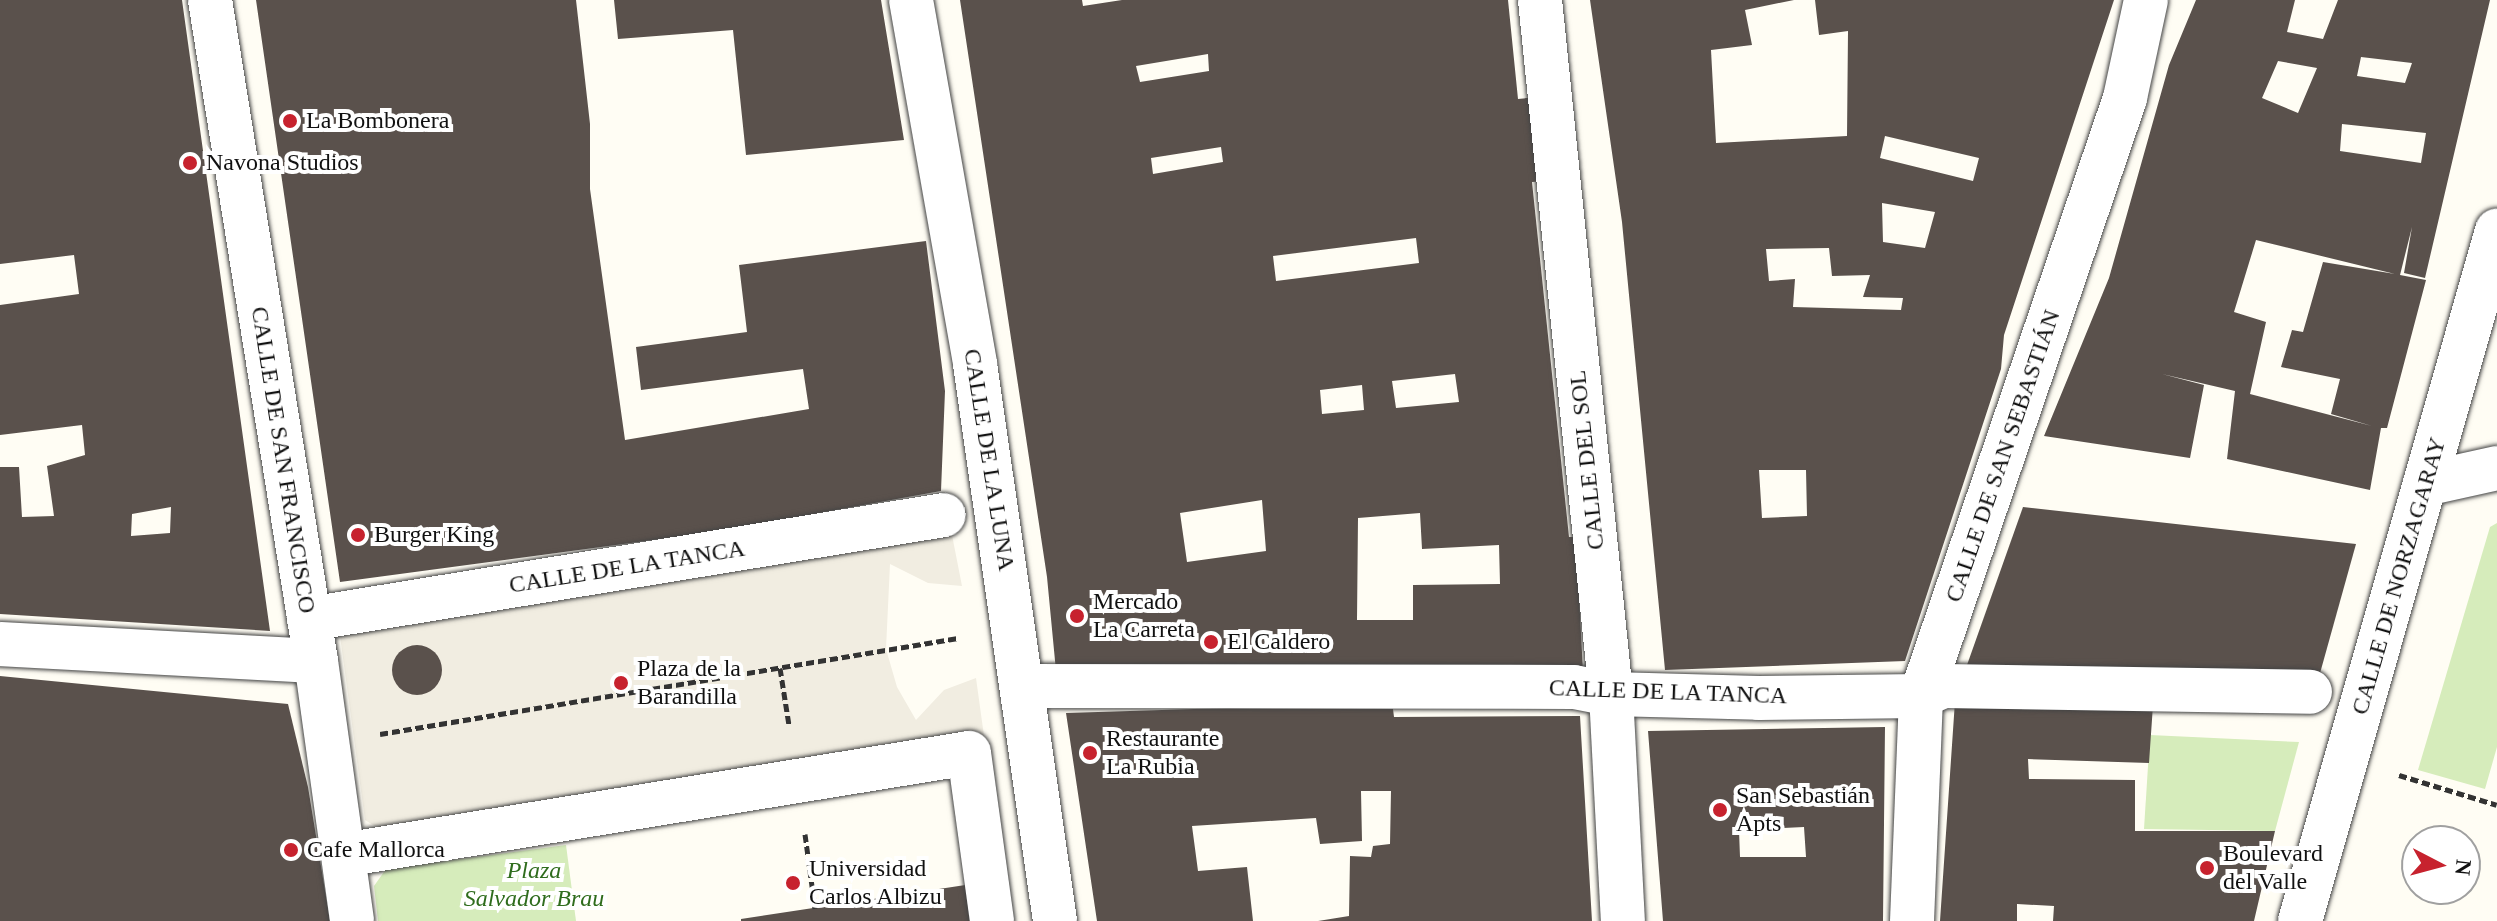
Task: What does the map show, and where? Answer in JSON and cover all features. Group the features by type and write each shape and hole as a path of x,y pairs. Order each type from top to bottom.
{"street":[{"name":"CALLE DE SAN FRANCISCO","path":"210,0 316,661 352,921"},
{"name":"CALLE DE LA LUNA","path":"911,0 1024,686 1055,921"},
{"name":"CALLE DEL SOL","path":"1540,0 1611,694 1623,921"},
{"name":"CALLE DE SAN SEBASTIÁN","path":"1912,921 1921,696 2125,98 2146,0"},
{"name":"CALLE DE NORZAGARAY","path":"2300,921 2497,231"},
{"path":"2425,484 2497,468"},
{"name":"CALLE DE LA TANCA","path":"309,619 944,515"},
{"path":"0,644 316,661"},
{"name":"CALLE DE LA TANCA","path":"1024,686 1574,687 1611,694 1921,696 1943,686 2310,692"},
{"path":"343,855 969,753 992,921"}],"path":[{"path":"368,736 1014,629"},
{"path":"780,667 791,737"},
{"path":"2401,777 2497,805"}],"green space":[{"path":"2497,523 2497,747 2485,789 2418,770 2490,527"},
{"path":"2150,735 2299,742 2275,831 2144,829"},
{"name":"Plaza Salvador Brau","path":"566,845 576,921 378,921 374,886 386,869"}],"shaded area":[{"name":"Plaza de la Barandilla","path":"952,535 962,586 928,583 890,564 886,649 897,687 916,720 944,690 976,678 984,736 381,830 365,820 340,636"}],"building":[{"path":"0,0 182,0 270,631 0,614 0,467 19,467 22,517 54,516 47,466 85,455 82,425 0,435 0,305 79,294 74,255 0,264","holes":["171,507 170,533 131,536 132,514"]},
{"path":"256,0 576,0 590,124 590,189 625,440 809,409 803,369 641,390 636,347 747,332 739,265 926,241 945,391 941,491 720,531 340,582"},
{"path":"614,0 881,0 904,140 746,155 733,30 618,39"},
{"path":"960,0 1082,0 1083,6 1122,0 1508,0 1518,99 1537,97 1547,181 1532,182 1569,537 1576,537 1583,672 1056,671 1047,577","holes":["1208,54 1209,71 1140,82 1136,66","1221,147 1223,162 1153,174 1151,158","1416,238 1419,263 1276,281 1273,256","1455,374 1459,402 1396,408 1392,381","1362,385 1364,410 1322,414 1320,390","1262,500 1266,551 1187,562 1180,513","1420,513 1422,549 1499,545 1500,584 1413,585 1413,620 1357,620 1358,518"]},
{"path":"1590,0 1794,0 1745,10 1752,45 1711,50 1716,143 1847,136 1848,31 1819,35 1815,0 2114,0 2004,335 2001,369 1905,661 1665,670 1622,222","holes":["1885,136 1979,158 1973,181 1880,158","1882,203 1935,212 1925,248 1883,242","1829,248 1832,276 1870,275 1863,297 1903,298 1901,310 1793,307 1795,279 1769,281 1766,249","1759,470 1806,470 1807,516 1762,518"]},
{"path":"2196,0 2295,0 2287,32 2323,39 2338,0 2490,0 2425,278 2404,273 2412,227 2400,275 2426,280 2387,428 2381,428 2370,490 2227,459 2235,391 2162,374 2204,385 2190,458 2044,436 2109,278 2169,65","holes":["2361,57 2412,63 2405,83 2357,76","2278,61 2317,68 2298,113 2262,98","2342,124 2426,133 2421,163 2340,151","2256,240 2395,274 2323,262 2303,332 2292,330 2281,367 2340,379 2331,414 2372,426 2250,394 2266,322 2234,312"]},
{"path":"2023,507 2356,544 2317,684 1967,665"},
{"path":"417,645 435,652 442,670 435,688 417,695 399,688 392,670 399,652"},
{"path":"0,676 288,704 308,787 330,921 0,921"},
{"path":"1955,701 2153,705 2149,763 2028,759 2029,779 2135,780 2135,831 2275,831 2254,921 2053,921 2054,906 2017,904 2017,921 1940,921"},
{"path":"1226,708 1393,709 1394,717 1580,716 1592,921 1318,921 1349,916 1350,856 1371,857 1373,846 1390,844 1391,791 1361,791 1362,841 1320,844 1316,818 1192,826 1198,871 1247,867 1253,921 1097,921 1066,713"},
{"path":"1885,727 1883,921 1663,921 1648,731","holes":["1804,827 1806,857 1740,857 1739,830"]},
{"path":"972,884 977,921 741,921 741,919"}],"place":[{"name":"La Bombonera","path":"290,121"},
{"name":"Navona Studios","path":"190,163"},
{"name":"Burger King","path":"358,535"},
{"name":"Mercado La Carreta","path":"1077,616"},
{"name":"El Caldero","path":"1211,642"},
{"name":"Plaza de la Barandilla","path":"621,683"},
{"name":"Restaurante La Rubia","path":"1090,753"},
{"name":"San Sebastián Apts","path":"1720,810"},
{"name":"Cafe Mallorca","path":"291,850"},
{"name":"Boulevard del Valle","path":"2207,868"},
{"name":"Universidad Carlos Albizu","path":"793,883"}]}
